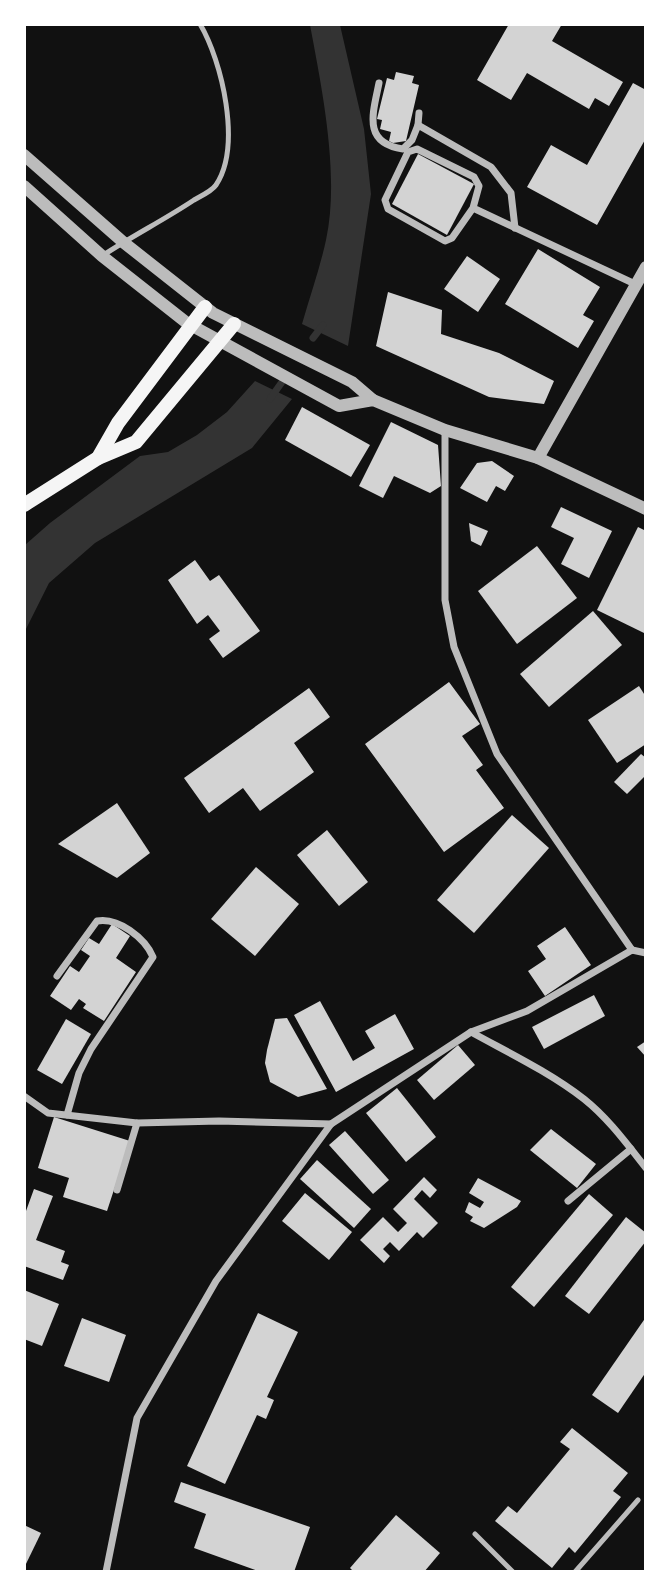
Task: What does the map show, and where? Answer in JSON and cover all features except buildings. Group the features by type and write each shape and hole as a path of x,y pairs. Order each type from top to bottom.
{"main road":[{"path":"98,458 118,424 205,307"},
{"path":"24,505 98,458 136,442 234,324"}],"street":[{"path":"379,83 371,120 382,143 403,149 412,140 419,113"},
{"path":"418,125 491,167 511,193 515,228"},
{"path":"417,149 474,177 479,186 472,208 452,238 445,241 388,209 385,200 408,152 417,149"},
{"path":"24,155 123,242 205,307 234,324 352,382 373,400 445,430 538,458 646,509"},
{"path":"24,186 102,256 191,325 339,406 373,400"},
{"path":"472,208 635,284"},
{"path":"538,458 646,267"},
{"path":"445,430 445,600 454,647 497,754 632,950"},
{"path":"57,976 97,921 107,919 130,931 149,948 153,957 91,1049 79,1073 67,1115"},
{"path":"106,1572 137,1418 216,1280 331,1124 471,1032 527,1011 632,950 646,953"},
{"path":"471,1032 553,1078 585,1100 614,1129 646,1168"},
{"path":"24,1096 48,1112 137,1123 331,1124"},
{"path":"117,1190 137,1123"},
{"path":"568,1201 631,1149"}],"lane":[{"path":"102,256 163,221 215,186 228,155 227,120 220,75 210,42 200,24"},
{"path":"575,1572 638,1500"},
{"path":"475,1534 513,1572"}],"shaded area":[{"path":"310,25 340,25 364,129 371,194 348,346 302,324 326,240 331,188 328,132"},
{"path":"255,381 292,399 252,448 95,543 49,583 25,631 25,545 140,456 168,452 197,435 227,412"}],"waterway":[{"path":"313,338 323,325"},
{"path":"270,399 282,382"}]}
